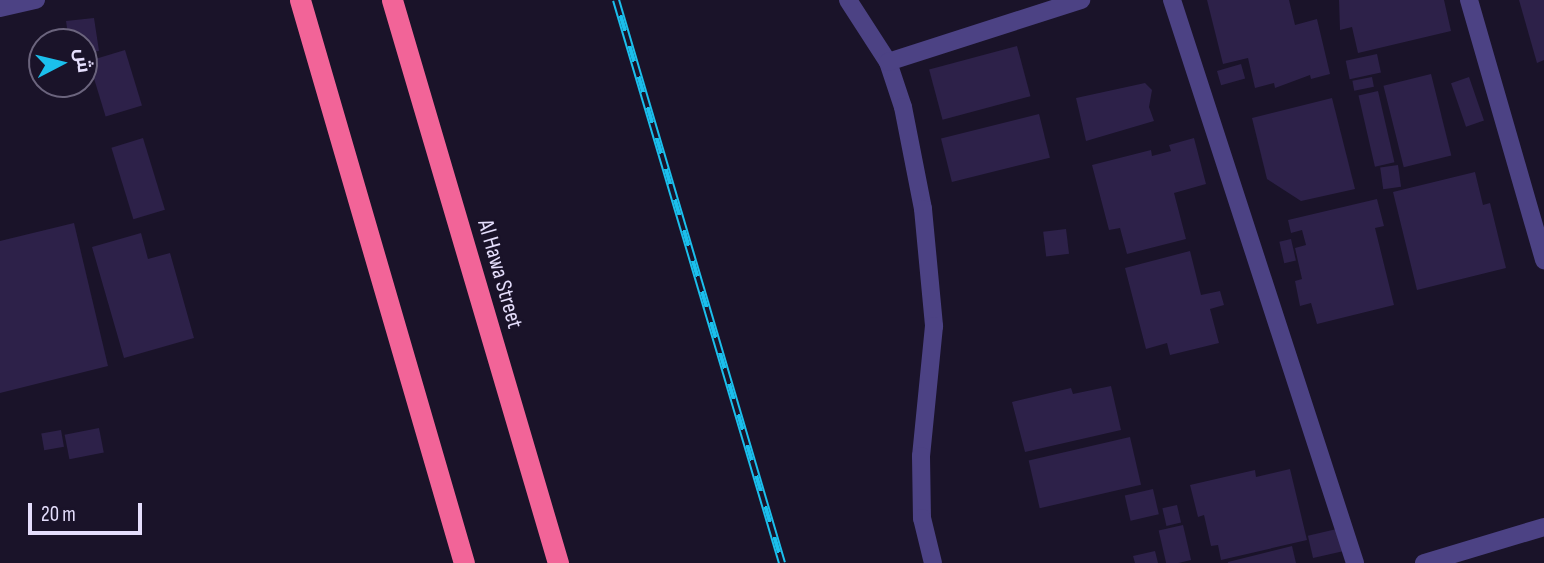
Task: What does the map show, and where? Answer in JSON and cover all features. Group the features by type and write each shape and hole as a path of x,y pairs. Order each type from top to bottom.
{"highway":[{"path":"300,0 464,563"},
{"name":"Al Hawa Street","path":"393,0 558,563"}],"street":[{"path":"0,8 36,0"},
{"path":"848,0 888,62 903,107 923,209 933,313 921,456 922,518 933,563"},
{"path":"888,62 1081,0"},
{"path":"1172,0 1354,563"},
{"path":"1469,0 1544,260"},
{"path":"1424,563 1544,527"}],"building":[{"path":"1207,0 1289,0 1295,25 1317,19 1330,74 1311,79 1310,75 1275,88 1274,83 1255,88 1248,58 1223,64"},
{"path":"1339,0 1444,0 1451,31 1358,53 1352,27 1340,30"},
{"path":"1519,0 1544,0 1544,60 1537,63"},
{"path":"94,18 96,28 67,28 66,21"},
{"path":"1017,46 1030,96 943,120 929,70"},
{"path":"125,50 142,105 106,117 98,92 98,58"},
{"path":"1377,54 1381,73 1350,79 1346,61"},
{"path":"1241,64 1245,78 1221,85 1217,71"},
{"path":"1431,74 1451,156 1404,167 1383,86"},
{"path":"1372,77 1374,87 1354,91 1352,81"},
{"path":"1469,77 1484,120 1466,127 1451,83"},
{"path":"1145,83 1152,90 1149,107 1154,121 1086,141 1076,98"},
{"path":"1378,91 1394,162 1375,167 1359,95"},
{"path":"1332,98 1355,189 1301,201 1267,179 1252,118"},
{"path":"1039,114 1050,158 952,182 941,138"},
{"path":"143,138 165,210 133,219 111,148"},
{"path":"1194,138 1206,184 1174,193 1186,239 1127,254 1120,228 1109,230 1092,165 1151,150 1152,156 1171,151 1169,145"},
{"path":"1398,165 1401,187 1383,189 1380,168"},
{"path":"1475,172 1483,205 1490,203 1506,268 1417,290 1393,192"},
{"path":"1377,199 1384,226 1375,228 1394,305 1317,324 1311,303 1300,306 1295,281 1302,279 1295,248 1306,245 1302,230 1291,233 1288,220"},
{"path":"74,223 108,366 0,393 0,241"},
{"path":"1066,229 1069,254 1046,257 1043,232"},
{"path":"141,233 148,259 170,253 194,338 124,358 92,247"},
{"path":"1291,239 1296,260 1284,263 1279,242"},
{"path":"1190,251 1201,295 1220,291 1224,305 1210,309 1219,343 1170,355 1167,343 1146,349 1125,268"},
{"path":"1111,386 1121,430 1025,452 1012,402 1071,388 1073,394"},
{"path":"99,428 104,453 69,459 65,435"},
{"path":"61,430 64,447 44,450 41,433"},
{"path":"1130,437 1141,485 1040,508 1029,460"},
{"path":"1290,469 1307,540 1221,560 1218,545 1211,546 1204,515 1198,517 1190,485 1255,470 1256,477"},
{"path":"1153,489 1159,514 1131,521 1125,496"},
{"path":"1177,505 1181,523 1166,526 1162,508"},
{"path":"1183,525 1191,560 1166,563 1159,531"},
{"path":"1341,528 1346,550 1313,558 1308,536"},
{"path":"1292,546 1296,563 1228,563 1228,562"},
{"path":"1155,551 1158,563 1135,563 1133,556"}],"railway":[{"path":"616,0 782,563"}]}
